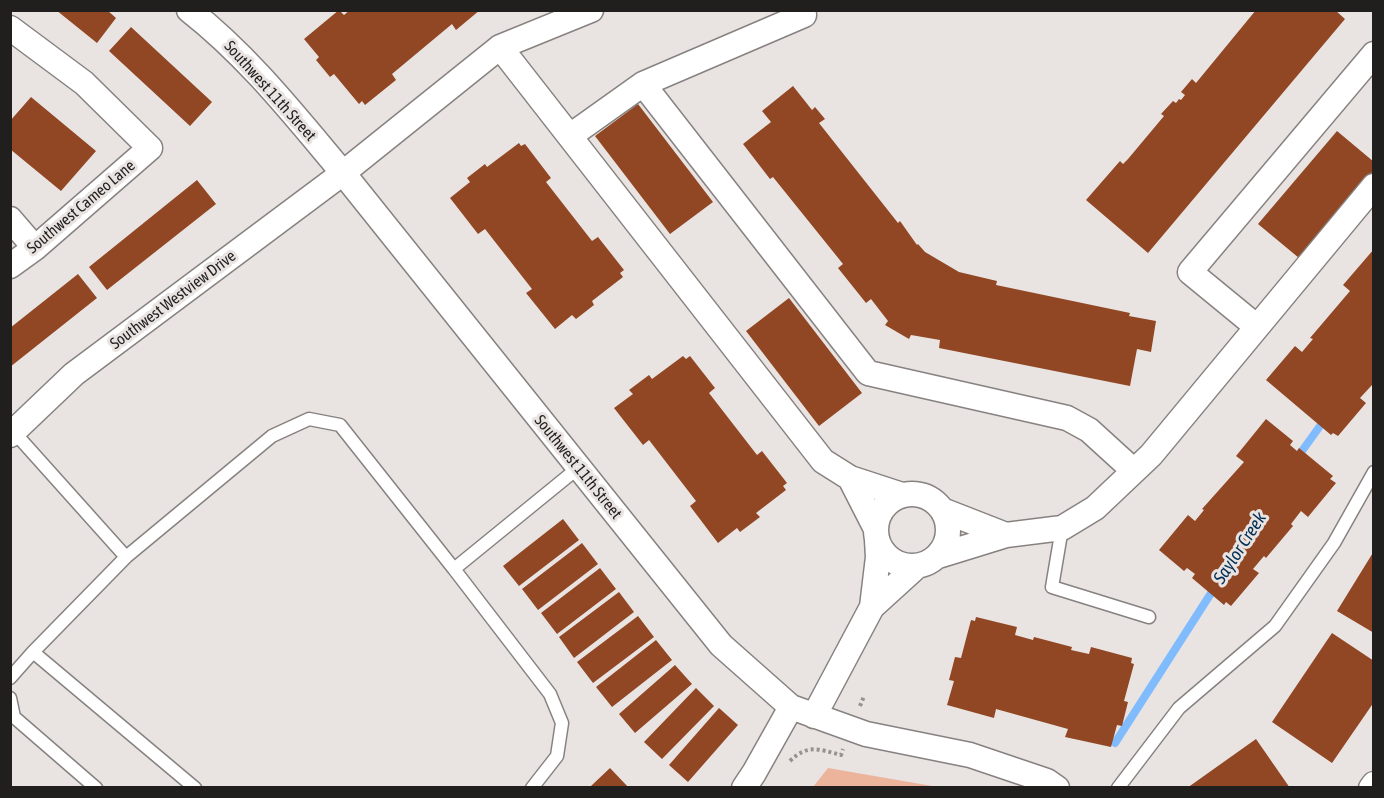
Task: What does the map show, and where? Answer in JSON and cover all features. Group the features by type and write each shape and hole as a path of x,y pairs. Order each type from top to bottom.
{"street":[{"name":"Southwest 11th Street","path":"189,10 220,35 286,106 720,645 791,707 866,734 970,755 1047,781 1057,788"},
{"name":"Southwest Westview Drive","path":"12,432 74,374 342,173 500,47 550,22 591,10"},
{"path":"570,136 643,84 804,15"},
{"name":"Southwest Cameo Lane","path":"10,28 84,83 150,148 35,248 10,266"},
{"path":"500,47 823,461 850,478 902,495"},
{"path":"1257,327 1190,272 1374,54"},
{"path":"643,84 868,373 1067,418 1089,430 1134,471"},
{"path":"850,478 883,552 892,561 904,566 916,567 938,556 1006,535 1062,528 1095,508 1151,455 1374,186"},
{"path":"10,219 35,248"},
{"path":"872,607 878,557 878,518 892,500 902,495 925,496 942,510 947,520 948,533 946,545 938,556"},
{"path":"942,510 1006,535"},
{"path":"814,716 872,607 916,567"},
{"path":"744,788 791,707"}],"lane":[{"path":"10,678 126,557 272,436 309,418 340,425 550,694 562,723 557,756 532,788"},
{"path":"12,432 126,557"},
{"path":"454,569 578,468"},
{"path":"1118,788 1179,708 1275,626 1334,543 1374,472"},
{"path":"1062,528 1052,587 1149,617"},
{"path":"33,652 195,788"},
{"path":"10,698 14,717 96,788"}],"shaded area":[{"path":"828,768 938,787 813,787"}],"building":[{"path":"56,10 107,10 116,18 97,43"},
{"path":"339,10 344,15 350,10 480,10 456,30 452,24 392,74 396,80 365,105 362,101 359,104 334,74 330,77 316,60 319,57 304,39"},
{"path":"1256,10 1335,10 1345,19 1148,253 1086,200 1120,161 1123,164 1128,159 1164,116 1161,114 1173,101 1176,103 1179,99 1181,100 1185,95 1181,92 1192,79 1196,83"},
{"path":"131,27 212,102 190,126 109,51"},
{"path":"793,86 812,110 815,107 825,119 819,123 898,223 900,221 917,245 925,252 959,272 997,281 996,285 1130,313 1129,316 1156,321 1151,352 1137,349 1130,386 939,348 940,340 911,335 909,339 885,325 888,321 871,299 866,303 838,268 843,264 773,177 770,179 743,144 771,122 762,111"},
{"path":"31,97 96,151 61,191 10,149 10,121"},
{"path":"638,104 713,202 670,234 595,136"},
{"path":"1337,131 1374,162 1374,170 1299,258 1258,224"},
{"path":"519,143 521,146 525,144 551,178 546,182 592,241 598,237 624,270 620,273 623,277 592,301 594,305 576,319 572,315 555,329 526,293 532,289 485,229 478,234 450,198 470,182 467,178 485,164 487,167"},
{"path":"197,180 216,204 107,290 89,267"},
{"path":"1374,249 1374,386 1372,385 1360,398 1366,403 1338,436 1333,433 1331,435 1266,380 1295,346 1302,352 1313,339 1310,338 1350,291 1343,285"},
{"path":"78,274 97,298 10,367 10,328"},
{"path":"789,298 862,393 819,426 746,331"},
{"path":"683,356 686,359 690,356 715,388 709,393 757,455 762,451 787,483 783,486 786,490 756,513 760,517 740,532 737,528 718,543 690,506 696,501 649,440 643,445 614,408 633,394 629,390 649,375 652,379"},
{"path":"1266,419 1293,441 1290,445 1297,451 1299,448 1333,476 1330,479 1336,483 1308,517 1301,511 1291,524 1293,526 1266,558 1264,556 1253,569 1259,573 1231,606 1226,602 1224,605 1192,578 1195,574 1187,568 1184,571 1159,550 1188,515 1195,521 1204,510 1202,509 1244,462 1236,456"},
{"path":"563,519 579,540 519,586 503,566"},
{"path":"582,543 598,564 538,610 522,589"},
{"path":"1374,551 1374,633 1337,611"},
{"path":"600,568 616,589 557,634 541,613"},
{"path":"619,592 634,612 574,658 559,637"},
{"path":"638,616 654,637 593,683 577,662"},
{"path":"976,617 1017,627 1015,635 1033,640 1034,637 1072,647 1071,650 1089,654 1091,647 1132,658 1131,663 1134,664 1124,701 1128,702 1122,726 1117,725 1111,747 1065,737 1068,729 996,709 994,718 947,705 954,681 949,680 955,657 961,658 971,620 975,621"},
{"path":"1332,633 1374,661 1374,702 1332,763 1272,722"},
{"path":"656,640 672,660 612,707 596,687"},
{"path":"675,665 692,684 635,733 619,714"},
{"path":"696,688 714,706 662,759 644,742"},
{"path":"719,708 738,725 688,782 669,765"},
{"path":"1256,739 1290,788 1187,788"},
{"path":"610,768 629,788 593,788 591,786"}],"waterway":[{"name":"Saylor Creek","path":"1297,458 1325,419"},
{"name":"Saylor Creek","path":"1115,743 1215,587"}]}
